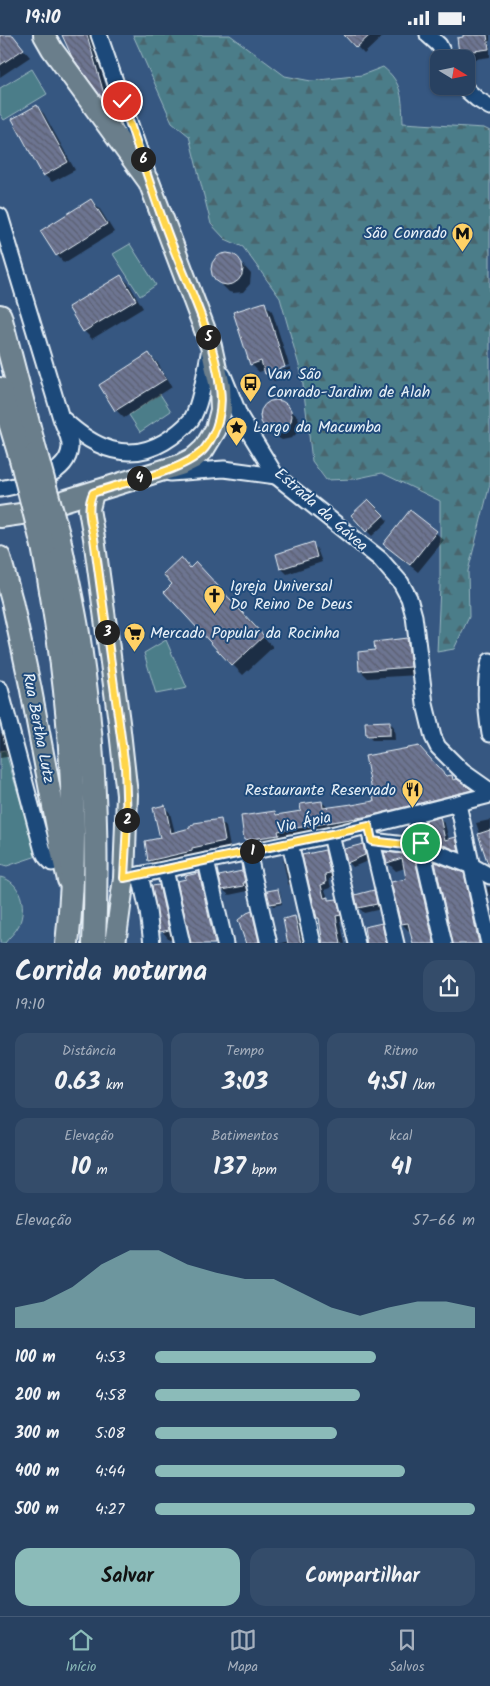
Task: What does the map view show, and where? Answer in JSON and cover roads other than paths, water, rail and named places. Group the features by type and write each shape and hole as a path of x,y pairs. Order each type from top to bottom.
{"highway":[{"path":"0,316 29,457 80,645 93,759 97,878 94,943"},
{"path":"0,389 29,457"},
{"path":"51,542 53,598 68,719 72,792 73,899 67,943"}],"main road":[{"name":"Estrada da Gávea","path":"44,35 52,49 149,182 211,346"},
{"path":"0,517 21,514 93,493 180,465 194,458 204,449 216,429 221,410 220,387 211,346"},
{"path":"93,493 88,509 94,538 125,767 127,823 132,877 115,943"},
{"name":"Rua Bertha Lutz","path":"0,557 23,648 62,854 73,899"}],"street":[{"path":"99,35 149,182"},
{"path":"428,35 441,46"},
{"path":"472,95 490,107"},
{"path":"0,216 61,418 69,438 70,447 68,455 59,468 51,474 0,489"},
{"path":"61,418 87,440 111,449 132,453 155,447 174,436 192,419 200,396 211,346"},
{"name":"Estrada da Gávea","path":"211,346 240,417 276,476 380,559 401,583 409,598 414,616 425,704 433,737 438,747 452,762 490,793"},
{"path":"153,474 224,469 276,476"},
{"path":"490,661 487,677 486,706 490,734"},
{"name":"Rua Bertha Lutz","path":"0,689 43,851 52,863"},
{"name":"Via Ápia","path":"132,877 331,835 371,833 414,814 458,804 490,793"},
{"path":"458,804 489,943"},
{"path":"414,814 444,943"},
{"path":"396,943 371,833 422,847 472,866 490,876"},
{"path":"331,835 357,943"},
{"path":"290,843 313,943"},
{"path":"248,852 269,943"},
{"path":"206,861 225,943"},
{"path":"165,870 182,943"},
{"path":"132,877 148,911 152,943"}],"place":[{"name":"São Conrado","path":"463,252"},
{"name":"Van São Conrado-Jardim de Alah","path":"251,402"},
{"name":"Largo da Macumba","path":"237,446"},
{"name":"Igreja Universal Do Reino De Deus","path":"214,614"},
{"name":"Mercado Popular da Rocinha","path":"134,652"},
{"name":"Restaurante Reservado","path":"412,809"}]}
